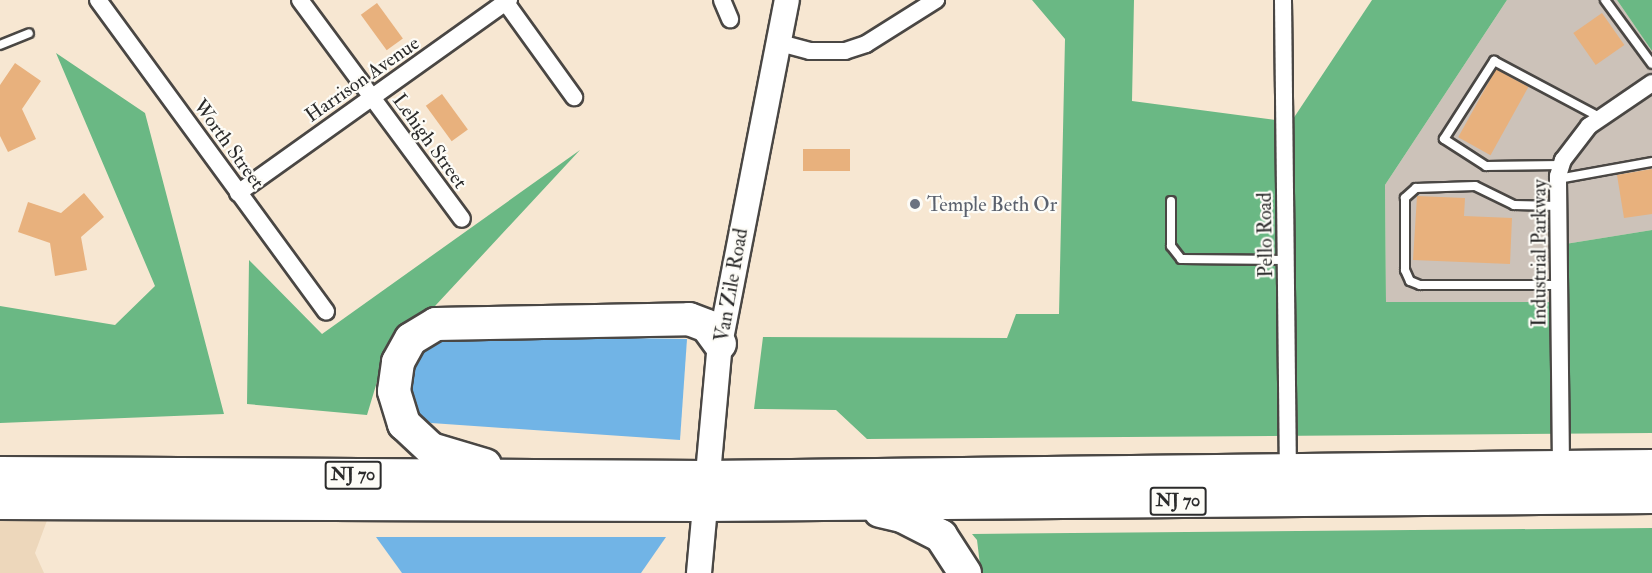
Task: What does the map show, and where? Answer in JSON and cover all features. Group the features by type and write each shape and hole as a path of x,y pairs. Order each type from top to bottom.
{"highway":[{"path":"539,476 460,460 431,448 404,424 394,391 398,362 411,339 436,324 689,319 707,326 720,344"},
{"name":"NJ 70","path":"0,503 705,491 1288,470 1652,466"},
{"name":"NJ 70","path":"0,473 539,476 850,504 1652,497"},
{"path":"850,504 902,516 941,536 965,573"}],"street":[{"name":"Worth Street","path":"98,0 326,312"},
{"name":"Lehigh Street","path":"300,0 462,219"},
{"path":"722,0 730,19"},
{"name":"Van Zile Road","path":"699,573 720,344 787,0"},
{"path":"780,43 810,51 845,51 882,35 936,0"},
{"name":"Pello Road","path":"1282,0 1288,470"},
{"name":"Harrison Avenue","path":"238,193 506,1"},
{"path":"506,1 574,97"},
{"name":"Industrial Parkway","path":"1561,467 1558,206 1560,172 1577,138 1601,118 1652,83"}],"lane":[{"path":"1605,0 1652,64"},
{"path":"0,45 29,33"},
{"path":"1601,118 1516,69 1494,62 1446,134 1447,143 1486,166 1560,172 1652,162"},
{"path":"1558,206 1514,205 1475,186 1416,188 1405,198 1405,270 1410,281 1420,285 1559,285"},
{"path":"1171,201 1171,246 1181,259 1287,260"}],"shaded area":[{"path":"1507,0 1617,0 1652,51 1652,230 1559,245 1559,302 1386,302 1385,185"},
{"path":"0,514 49,515 35,553 44,573 0,573"}],"green space":[{"path":"1032,0 1134,0 1132,101 1291,122 1372,0 1507,0 1385,185 1386,302 1558,302 1559,245 1652,230 1652,433 867,439 836,410 754,409 763,337 1007,338 1016,314 1059,314 1065,39"},
{"path":"1617,0 1652,0 1652,51"},
{"path":"56,53 145,113 224,414 0,423 0,306 115,325 155,286"},
{"path":"580,150 383,362 367,415 247,404 249,260 322,334"},
{"path":"1652,528 1652,573 981,573 977,540 972,534"}],"water":[{"path":"443,335 687,339 680,440 431,423 418,415 406,392 412,364 423,344"},
{"path":"376,537 666,537 641,573 402,573"}],"building":[{"path":"377,3 403,39 387,50 361,15"},
{"path":"1602,13 1624,45 1596,65 1573,33"},
{"path":"15,63 41,81 22,109 36,139 8,152 0,136 0,85"},
{"path":"1496,69 1528,87 1491,155 1458,137"},
{"path":"442,94 468,130 452,141 426,106"},
{"path":"803,149 850,149 850,171 803,171"},
{"path":"1652,169 1652,214 1624,218 1617,175"},
{"path":"84,193 104,217 81,237 87,270 55,276 50,243 18,232 28,202 61,213"},
{"path":"1417,196 1465,198 1464,216 1512,218 1510,264 1413,260"}],"place":[{"name":"Temple Beth Or","path":"915,204"}]}
